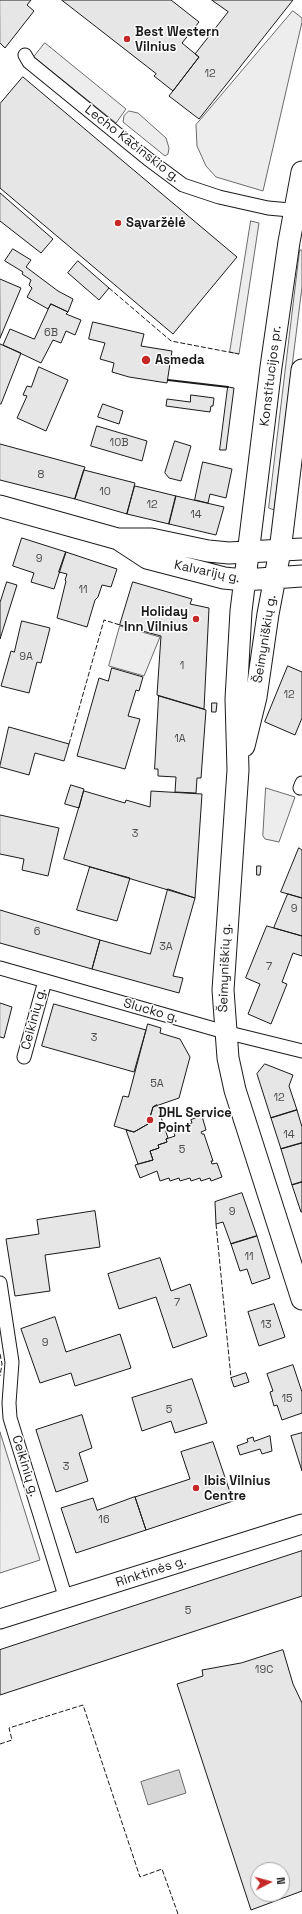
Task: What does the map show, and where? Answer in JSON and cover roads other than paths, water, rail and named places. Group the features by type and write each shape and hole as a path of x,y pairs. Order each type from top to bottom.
{"main road":[{"name":"Konstitucijos pr.","path":"244,580 271,366 298,210 302,172"},
{"path":"275,579 280,551 302,370"},
{"name":"Kalvarijų g.","path":"0,506 118,539 151,539 208,551 247,553 302,549"},
{"name":"Kalvarijų g.","path":"118,539 147,558 204,573 244,580 302,576"},
{"name":"Šeimyniškių g.","path":"238,770 256,697 268,614 275,579"},
{"name":"Šeimyniškių g.","path":"244,580 236,700 238,770 222,990 230,1071 241,1111 302,1299"},
{"name":"Rinktinės g.","path":"0,1619 302,1524"}],"street":[{"name":"Lecho Kačinskio g.","path":"25,55 29,62 148,160 184,185 219,198 268,208 298,210"},
{"name":"Slucko g.","path":"0,968 226,1032 302,1051"},
{"name":"Ceikinių g.","path":"24,1057 45,981"},
{"name":"Ceikinių g.","path":"0,1283 12,1362 9,1403 10,1418 66,1598"}],"place":[{"name":"Best Western Vilnius","path":"127,39"},
{"name":"Sąvaržėlė","path":"118,223"},
{"name":"Asmeda","path":"146,360"},
{"name":"Holiday Inn Vilnius","path":"196,619"},
{"name":"DHL Service Point","path":"150,1120"},
{"name":"Ibis Vilnius Centre","path":"196,1488"}]}
